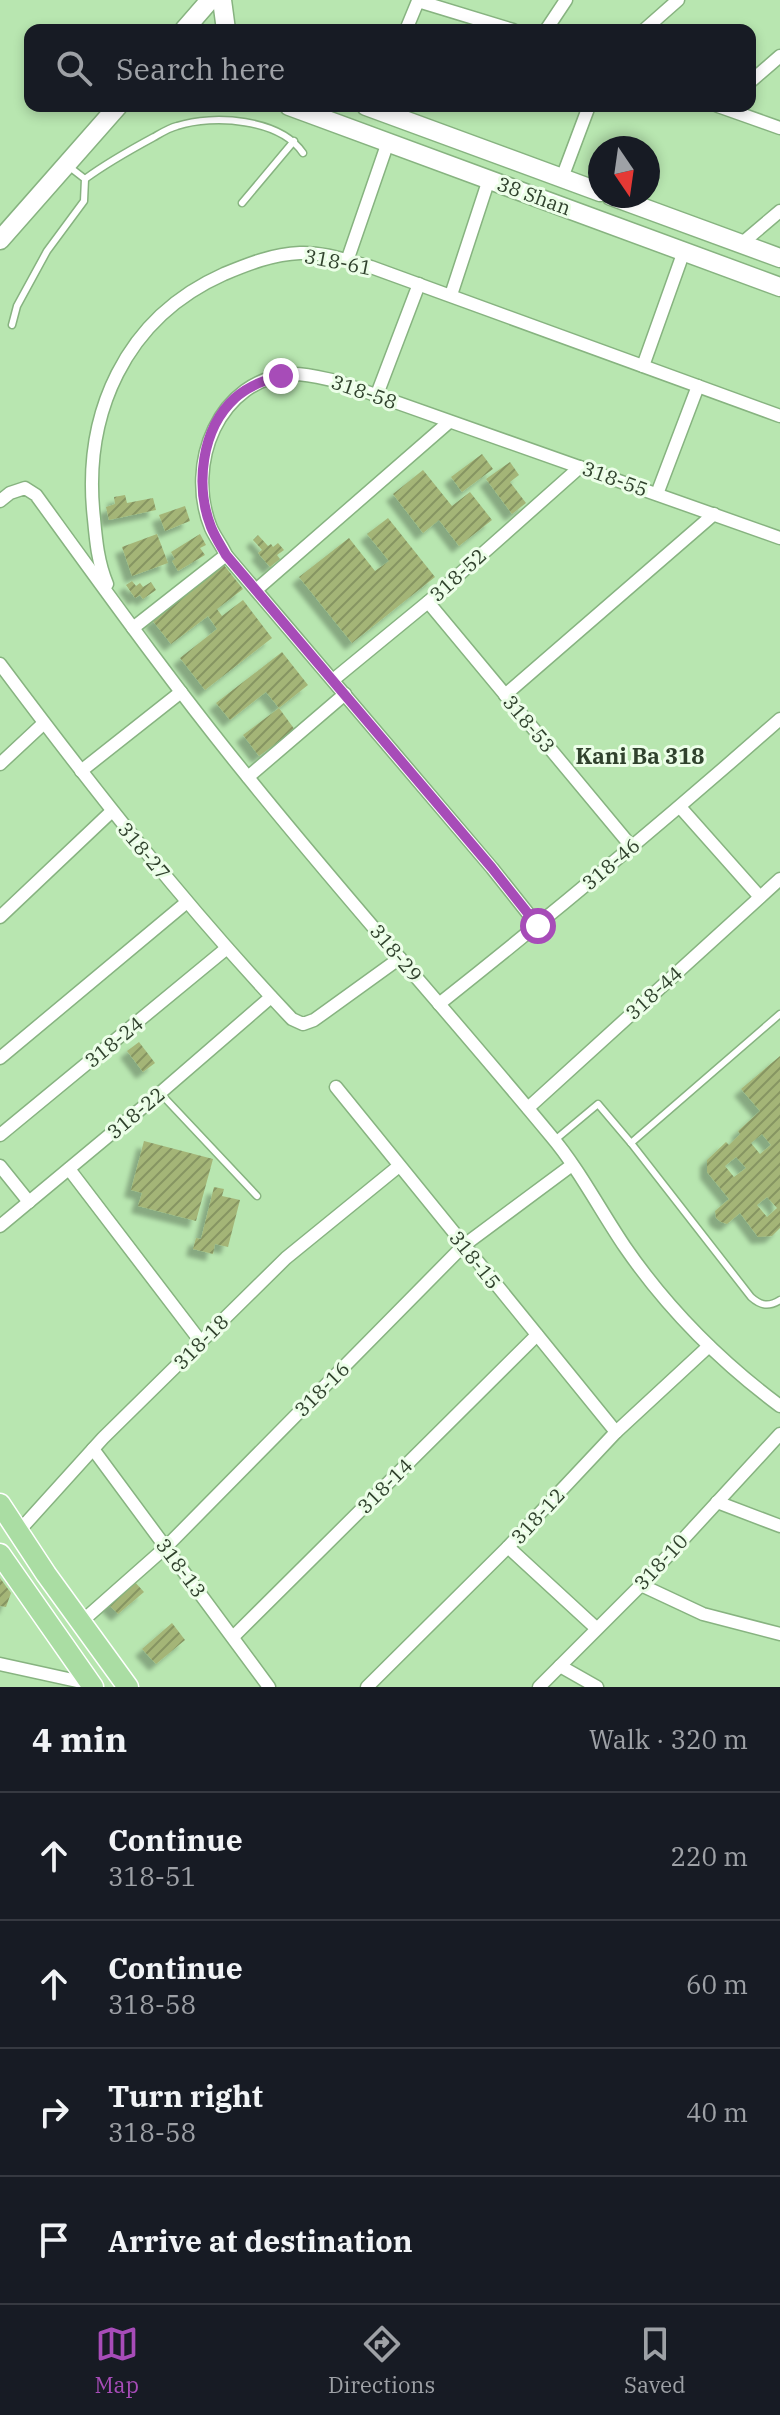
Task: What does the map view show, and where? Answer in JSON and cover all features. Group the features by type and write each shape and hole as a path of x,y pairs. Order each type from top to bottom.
{"main road":[{"path":"0,1504 80,1623 128,1687"},
{"path":"0,1554 92,1686"}],"street":[{"path":"190,24 212,0 223,24"},
{"path":"408,24 418,0 494,24"},
{"path":"550,24 566,0"},
{"path":"651,24 678,0"},
{"path":"756,77 780,56"},
{"path":"0,240 113,112"},
{"name":"38 Shan","path":"306,112 780,287"},
{"name":"38 Shan","path":"385,112 588,188"},
{"path":"562,178 587,112"},
{"path":"737,112 780,128"},
{"path":"347,261 388,142"},
{"path":"451,295 489,179"},
{"path":"644,208 780,258"},
{"path":"741,244 780,211"},
{"path":"643,366 684,251"},
{"name":"318-61","path":"122,612 101,570 93,514 91,477 99,425 115,380 133,346 163,312 209,281 240,266 300,253 371,267 780,416"},
{"path":"376,397 419,284"},
{"name":"318-58","path":"449,422 336,381 310,375 292,374 256,383 236,397 215,426 205,451 203,498 211,527 226,555 538,926"},
{"path":"657,494 698,386"},
{"path":"256,590 449,422"},
{"name":"318-55","path":"449,422 780,538"},
{"name":"318-52","path":"333,680 428,602 580,467"},
{"name":"318-29","path":"0,501 10,493 25,488 36,495 181,692 248,777 555,1140 665,1300 709,1346 780,1406"},
{"path":"505,695 714,514"},
{"path":"133,628 226,555"},
{"name":"318-53","path":"428,602 631,846"},
{"name":"318-27","path":"0,664 112,811 187,902 292,1019 303,1024 314,1020 400,958"},
{"path":"81,771 181,692"},
{"path":"248,777 345,694"},
{"name":"318-46","path":"439,1004 538,926 780,719"},
{"path":"0,764 44,723"},
{"path":"680,807 760,897"},
{"path":"0,917 112,811"},
{"name":"318-44","path":"528,1108 780,879"},
{"path":"0,1058 187,902"},
{"name":"318-24","path":"0,1135 227,948"},
{"name":"318-22","path":"0,1226 271,997"},
{"name":"318-15","path":"336,1087 616,1432"},
{"name":"318-16","path":"80,1623 166,1547 463,1246 572,1165"},
{"path":"0,1166 29,1202"},
{"name":"318-18","path":"18,1532 93,1449 286,1258 399,1166"},
{"path":"69,1169 201,1342"},
{"name":"318-14","path":"233,1637 537,1335"},
{"name":"318-12","path":"367,1687 508,1547 616,1432 709,1346"},
{"name":"318-10","path":"539,1687 641,1585 780,1434"},
{"name":"318-13","path":"93,1449 269,1687"},
{"path":"717,1502 780,1526"},
{"path":"508,1547 596,1628"},
{"path":"641,1585 703,1614 780,1634"},
{"path":"0,1664 92,1686"},
{"path":"560,1666 597,1687"}],"lane":[{"path":"85,179 113,158 176,126 220,120 269,127 294,141 303,153"},
{"path":"242,203 294,141"},
{"path":"67,165 85,179"},
{"path":"12,325 17,306 47,251 84,201 85,179"},
{"path":"631,1143 780,1014"},
{"path":"160,1093 257,1196"},
{"path":"555,1140 598,1104 751,1297 765,1305 780,1300"}],"building":[{"path":"482,454 493,469 462,492 451,477"},
{"path":"510,462 519,475 510,482 526,503 512,514 486,479"},
{"path":"423,470 452,506 470,492 492,520 459,546 439,520 423,533 393,494"},
{"path":"125,495 127,503 153,498 156,510 109,520 106,507 115,504 114,497"},
{"path":"185,506 190,521 165,531 159,515"},
{"path":"388,518 435,577 352,643 299,577 349,538 375,571 389,561 367,534"},
{"path":"157,534 168,563 132,576 122,547"},
{"path":"200,534 206,545 200,548 205,555 178,571 171,552"},
{"path":"258,535 268,546 278,543 284,550 277,555 280,559 270,567 258,553 262,550 253,540"},
{"path":"224,565 243,589 217,609 222,616 243,600 272,638 205,690 180,658 217,629 208,616 171,644 152,620"},
{"path":"132,581 136,586 140,583 143,587 151,582 156,590 143,599 140,595 135,598 126,585"},
{"path":"282,652 308,685 279,708 266,692 230,720 216,703"},
{"path":"279,708 295,730 259,756 243,735"},
{"path":"139,1042 155,1063 143,1072 127,1051"},
{"path":"780,1056 780,1228 772,1236 758,1237 740,1213 727,1224 716,1218 715,1211 729,1199 707,1172 707,1160 726,1142 729,1145 740,1134 738,1131 760,1111 741,1089","holes":["762,1134 771,1145 760,1154 751,1143","736,1157 746,1168 734,1177 725,1166","767,1197 777,1208 767,1217 757,1205"]},
{"path":"144,1141 213,1159 196,1221 138,1206 142,1193 131,1190"},
{"path":"214,1187 224,1189 222,1196 240,1200 228,1247 215,1244 213,1254 193,1249 196,1238 201,1239"},
{"path":"0,1578 11,1593 6,1607 0,1606"},
{"path":"133,1580 144,1592 118,1614 107,1603"},
{"path":"172,1623 185,1640 156,1664 142,1649"}],"district":[{"name":"Kani Ba 318","path":"640,756"}],"route":[{"path":"281,376 256,383 236,397 215,426 205,451 203,467 203,498 211,527 226,555 538,926"}]}
